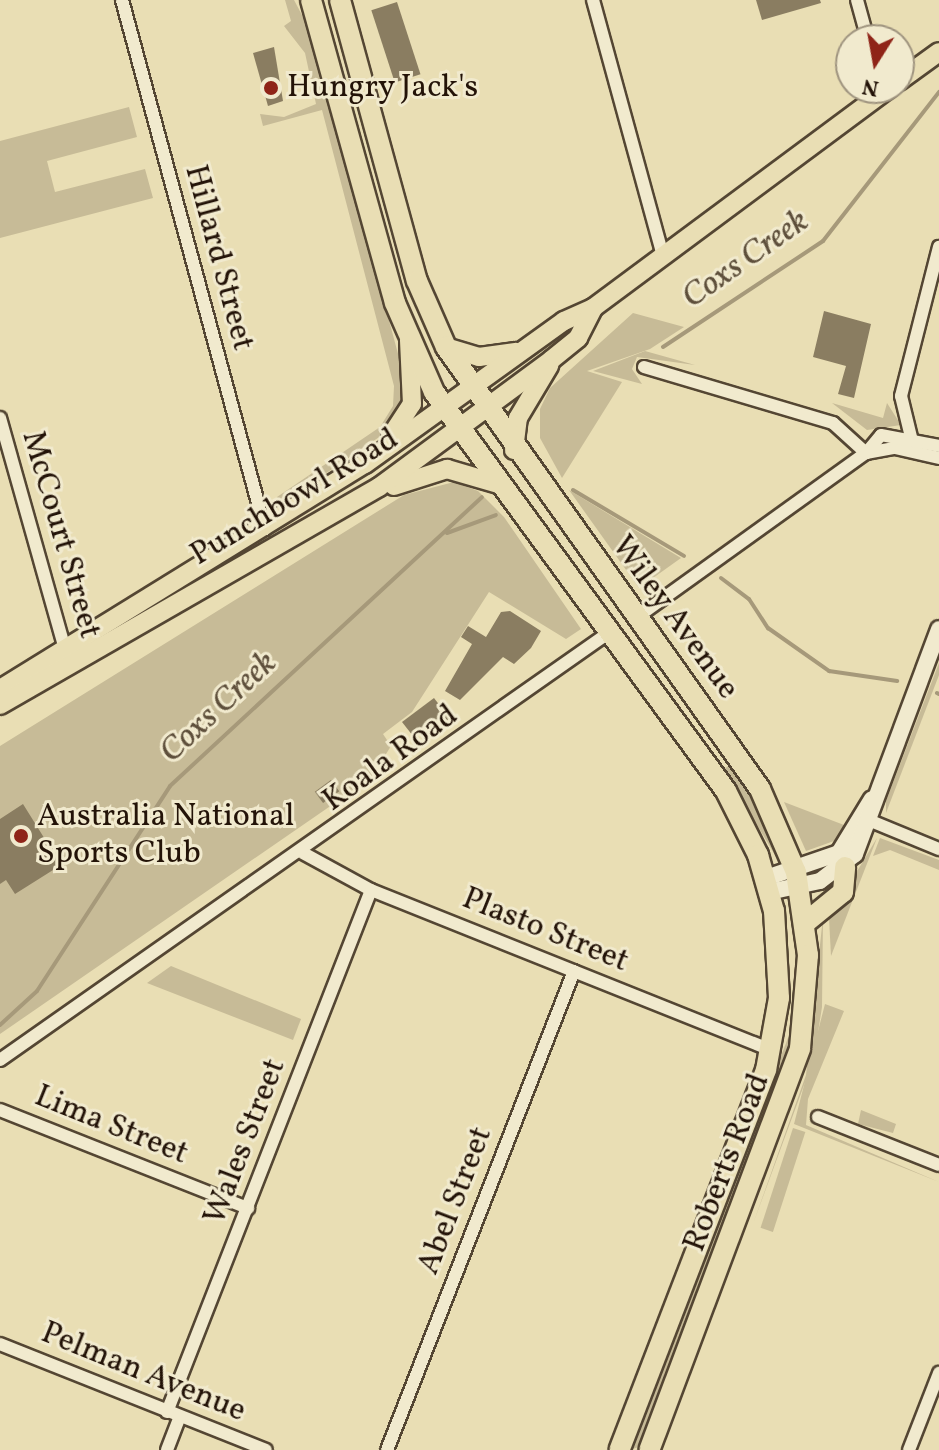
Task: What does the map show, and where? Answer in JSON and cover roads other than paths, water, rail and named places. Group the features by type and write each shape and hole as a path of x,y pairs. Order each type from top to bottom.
{"highway":[{"name":"Wiley Avenue","path":"311,0 409,340 446,407 498,484 611,631 726,791 767,885"},
{"name":"Wiley Avenue","path":"340,0 417,281 446,347 514,450 760,789 797,879"},
{"path":"805,923 843,892 845,867"},
{"name":"Roberts Road","path":"649,1450 790,1085 806,1014 805,923 797,879"},
{"name":"Roberts Road","path":"619,1450 771,1050 779,956 767,885"}],"main road":[{"path":"915,69 939,52"},
{"name":"Punchbowl Road","path":"0,705 365,464 526,349 593,308 867,104"},
{"name":"Punchbowl Road","path":"0,689 68,659 379,487 578,338 593,308"},
{"path":"365,464 408,418 409,340"},
{"path":"446,347 479,357 526,349"},
{"path":"514,450 518,418 551,360"},
{"path":"379,487 447,469 498,484"},
{"path":"767,885 845,867 871,821 877,791 939,629"},
{"path":"797,879 839,853 877,791"}],"street":[{"name":"Hillard Street","path":"122,0 265,529"},
{"path":"593,0 663,256"},
{"path":"857,0 864,24"},
{"path":"911,437 901,396 939,247"},
{"path":"644,367 833,423 866,453"},
{"name":"McCourt Street","path":"0,418 68,659"},
{"path":"636,618 866,453 881,435 911,437 939,446"},
{"path":"866,453 895,448 939,458"},
{"name":"Koala Road","path":"0,1060 303,853 611,631"},
{"path":"871,821 939,849"},
{"name":"Plasto Street","path":"303,853 371,890 771,1050"},
{"name":"Wales Street","path":"167,1450 174,1414 248,1208 371,890"},
{"name":"Abel Street","path":"387,1450 574,971"},
{"name":"Lima Street","path":"0,1110 248,1208"},
{"path":"818,1117 939,1165"},
{"name":"Pelman Avenue","path":"0,1344 266,1450"},
{"path":"909,1450 939,1373"}],"waterway":[{"name":"Coxs Creek","path":"663,347 823,241 939,92"},
{"path":"573,490 684,556"},
{"name":"Coxs Creek","path":"0,1025 37,991 170,786 482,497"},
{"path":"447,533 496,515"},
{"path":"721,578 749,599 768,628 829,671 897,681"}],"place":[{"name":"Hungry Jack's","path":"271,88"},
{"name":"Australia National Sports Club","path":"21,836"}]}
